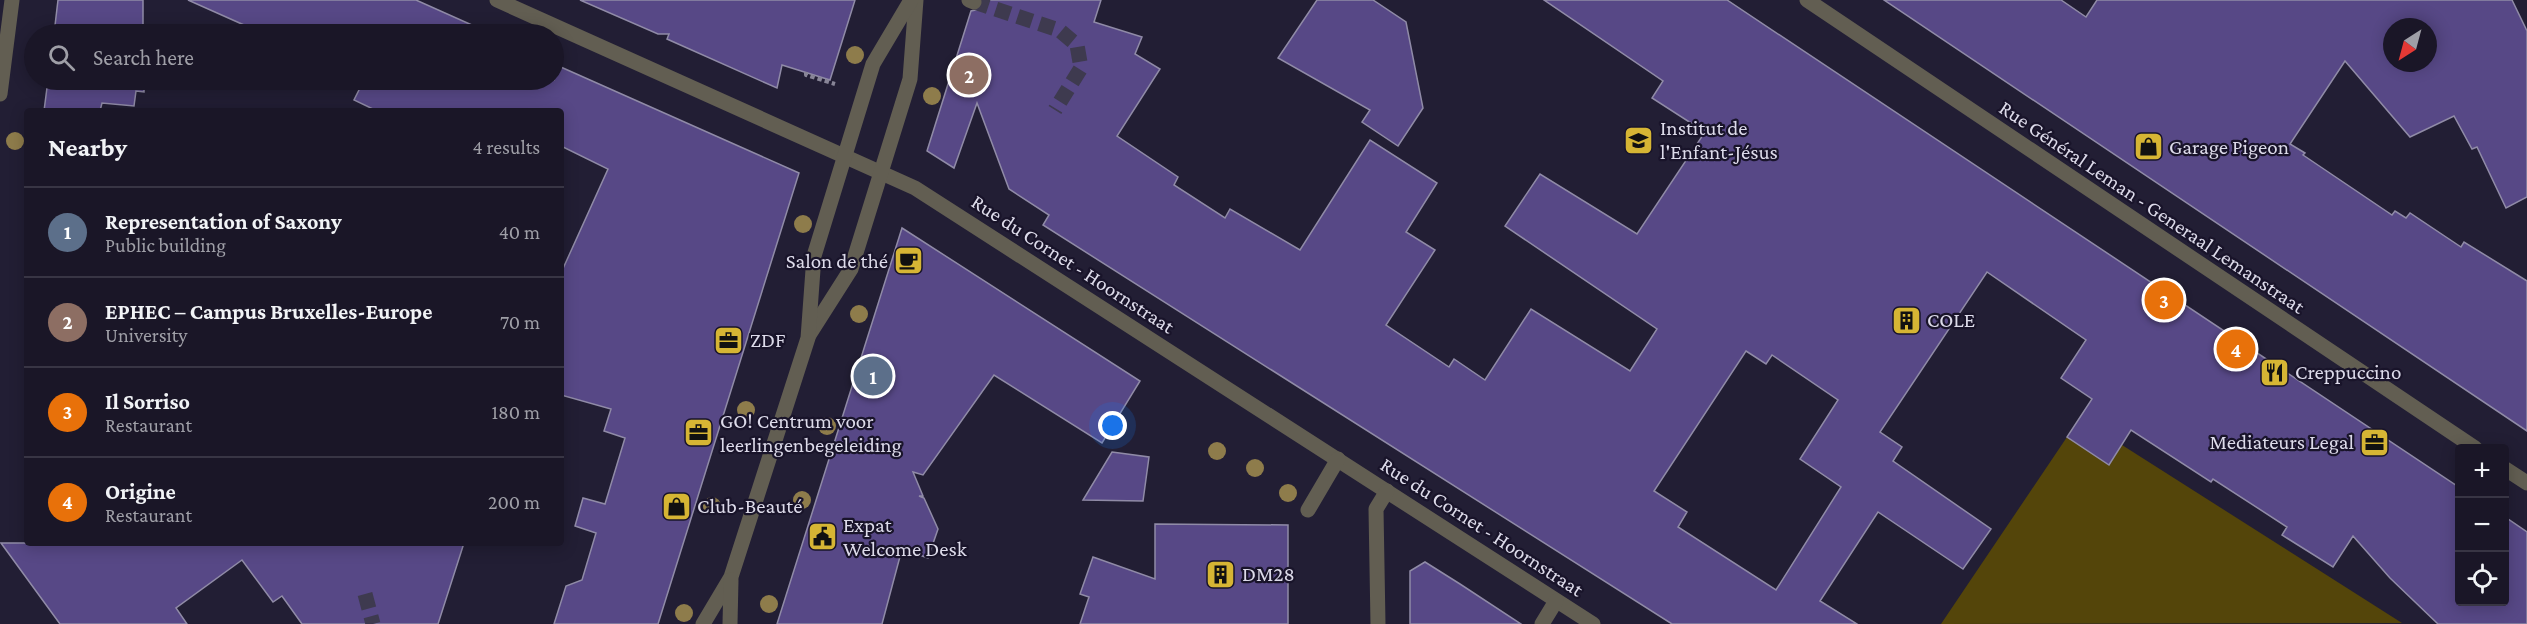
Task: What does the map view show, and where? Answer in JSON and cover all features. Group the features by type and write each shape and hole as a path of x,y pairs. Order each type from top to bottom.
{"street":[{"path":"0,94 12,0"},
{"name":"Rue du Cornet - Hoornstraat","path":"497,0 531,7 880,174 915,188 1593,624"},
{"path":"704,624 731,577 808,338 814,256 873,64 911,0"},
{"path":"808,338 851,269 910,79 916,0"},
{"name":"Rue Général Leman - Generaal Lemanstraat","path":"1807,0 2469,444"},
{"path":"1308,510 1338,459"},
{"path":"2509,471 2527,483"},
{"path":"1378,624 1376,509 1387,491"},
{"path":"730,624 731,577"},
{"path":"1542,624 1556,601"}],"path":[{"path":"806,72 806,75 835,84"}],"shaded area":[{"path":"2067,437 2109,465 2122,445 2402,623 1941,624"}],"building":[{"path":"58,0 143,0 143,24 55,24"},
{"path":"188,0 416,0 470,24 242,24"},
{"path":"580,0 855,0 830,80 782,65 777,88 667,39 669,34 658,34"},
{"path":"983,0 1101,0 1094,22 1142,37 1135,54 1160,69 1117,136 1178,177 1174,185 1225,218 1230,209 1300,250 1370,140 1437,183 1406,232 1435,250 1386,325 1449,367 1454,359 1485,380 1531,309 1630,371 1657,329 1505,226 1540,174 1637,234 1705,132 1652,98 1663,81 1544,0 1727,0 2455,485 2455,606 2509,606 2509,520 2527,532 2527,624 2438,624 2390,578 2353,536 2333,567 2282,535 2287,527 2213,479 2211,482 2131,430 2109,465 2067,437 2092,399 2061,378 2086,340 1987,272 1880,432 1902,447 1893,461 1991,529 1963,569 1878,512 1820,601 1857,624 1672,624 1043,225 1049,215 1009,189 977,103 954,168 927,151 971,11 980,9","holes":["1746,351 1766,364 1772,355 1838,400 1800,459 1841,487 1776,590 1678,527 1687,512 1654,491"]},
{"path":"1317,0 1373,0 1406,22 1423,108 1398,146 1362,122 1370,110 1278,58"},
{"path":"1884,0 2061,0 2086,17 2097,0 2512,0 2527,31 2527,197 2506,208 2477,147 2472,149 2454,116 2410,137 2345,61 2290,144 2392,215 2395,211 2406,218 2410,213 2461,247 2464,242 2527,281 2527,431"},
{"path":"564,68 799,173 658,624 554,624 566,586 582,580 596,533 575,526 583,498 605,504 625,438 604,431 611,409 564,396 564,266 608,169 564,147 564,108 371,108 354,100 359,90 564,90"},
{"path":"47,90 144,90 144,92 136,91 134,106 102,103 101,108 44,108"},
{"path":"902,228 1140,381 1102,443 994,375 923,475 913,472 923,496 919,496 924,498 938,529 928,558 902,549 882,624 777,624"},
{"path":"1112,452 1149,457 1143,501 1083,500"},
{"name":"DM28","path":"1155,524 1288,525 1288,624 1080,624 1089,597 1080,594 1093,557 1155,579"},
{"path":"1,543 24,543 24,546 463,546 438,624 302,624 282,596 273,602 242,560 176,608 187,624 60,624"},
{"path":"1425,562 1521,624 1410,624 1410,571"}],"tunnel":[{"path":"974,2 1059,30 1077,45 1081,68 1055,110"},
{"path":"365,594 373,624"}],"place":[{"name":"EPHEC – Campus Bruxelles-Europe","path":"969,75"},
{"name":"Institut de l'Enfant-Jésus","path":"1639,140"},
{"name":"Garage Pigeon","path":"2148,147"},
{"name":"Salon de thé","path":"909,261"},
{"name":"Il Sorriso","path":"2164,300"},
{"name":"COLE","path":"1906,320"},
{"name":"ZDF","path":"729,340"},
{"name":"Origine","path":"2236,349"},
{"name":"Creppuccino","path":"2274,372"},
{"name":"Representation of Saxony","path":"873,376"},
{"name":"GO! Centrum voor leerlingenbegeleiding","path":"699,433"},
{"name":"Mediateurs Legal","path":"2375,442"},
{"name":"Club-Beauté","path":"676,506"},
{"name":"Expat Welcome Desk","path":"822,537"},
{"name":"DM28","path":"1221,574"}]}
